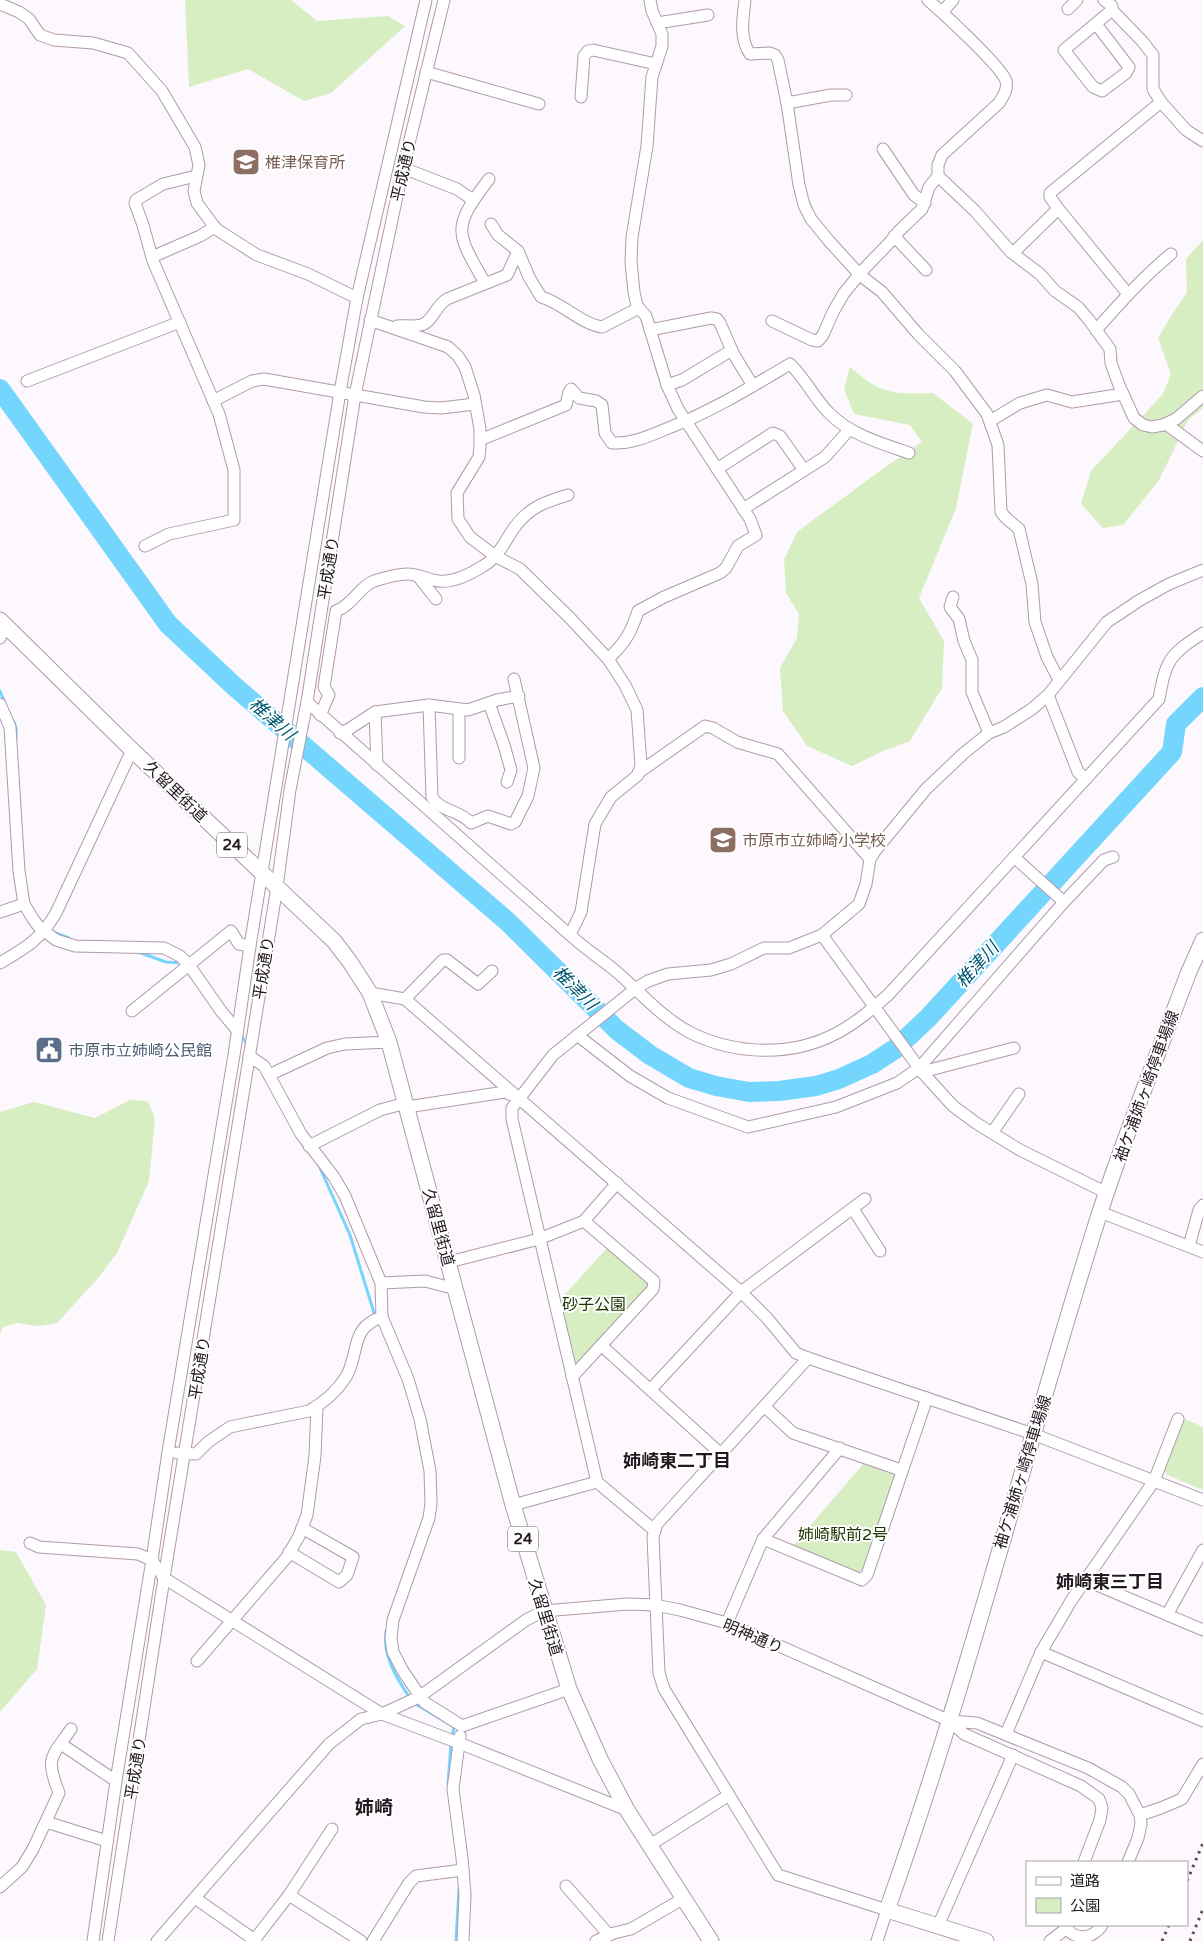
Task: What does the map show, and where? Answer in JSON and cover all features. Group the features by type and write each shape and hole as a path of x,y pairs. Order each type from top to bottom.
{"main road":[{"name":"久留里街道","path":"2,628 334,942 350,962 370,993 389,1042 513,1505 569,1689 589,1736 626,1810 711,1941"},
{"name":"袖ケ浦姉ヶ崎停車場線","path":"887,1910 950,1721 1033,1434 1100,1212 1188,974 1203,940"},
{"path":"887,1910 938,1926 959,1937 986,1941"}],"street":[{"name":"平成通り","path":"93,1941 116,1781 168,1452 234,1055 277,775 340,392 357,298 426,0"},
{"name":"平成通り","path":"108,1941 164,1578 277,887 290,790 307,705 355,395 403,168 444,0"},
{"path":"608,659 622,646 631,633 638,612 680,590 720,573 726,568 738,546 756,534 750,519 686,422 667,385 646,316 639,308 634,292 631,262 632,238 647,146 652,76 662,46 662,34 650,0"},
{"path":"745,0 742,32 743,43 750,54 770,53 776,55 787,103 799,185 804,205 811,219 860,275 882,292 918,334 955,371 977,399 990,421 998,445 1001,512 1019,528 1032,584 1035,622 1047,658 1059,680"},
{"path":"772,321 818,341 823,336 832,312 860,275 894,236 922,209 930,187 938,176 938,166 942,155 999,103 1006,92 1006,82 1002,73 928,0"},
{"path":"942,12 953,0"},
{"path":"1068,8 1077,0"},
{"path":"1104,0 1112,6 1112,10 1153,55 1153,89 1162,102 1186,130 1203,141"},
{"path":"0,4 29,18 40,35 54,40 93,43 128,53 162,91 195,147 199,165 194,191 197,203 215,227 257,255 308,274 357,298"},
{"path":"1096,24 1129,67 1126,73 1102,91 1093,87 1064,50 1112,10"},
{"path":"657,23 708,16"},
{"path":"581,97 584,56 588,51 593,50 656,64"},
{"path":"426,72 539,104"},
{"path":"787,103 831,95 846,95"},
{"path":"1128,294 1058,209 1050,197 1050,193 1162,102"},
{"path":"883,149 914,195 925,203"},
{"path":"403,168 457,189 473,200"},
{"path":"145,546 169,534 234,520 234,470 219,414 152,257 135,203 136,200 163,184 196,176"},
{"path":"938,176 975,211 1013,253 1040,274 1055,291 1078,307 1110,349 1111,363 1134,418 1143,425 1152,427 1166,424 1176,419 1203,396"},
{"path":"484,283 461,237 466,210 490,179"},
{"path":"1013,253 1058,209"},
{"path":"492,224 498,235 518,251 529,277 541,297 553,300 587,322 602,326 639,308"},
{"path":"152,257 200,236 215,227"},
{"path":"894,236 926,270"},
{"path":"392,328 399,325 414,326 426,323 440,304 484,283 506,275 518,251"},
{"path":"1096,330 1151,270 1171,254"},
{"path":"650,330 711,318 717,319 753,386"},
{"path":"370,320 448,347 466,367 475,404 480,440 479,457 457,493 458,519 470,537 495,556 520,569 538,585 608,659 625,685 637,710 641,765 638,773"},
{"path":"28,382 180,322"},
{"path":"667,385 682,380 732,350"},
{"path":"480,440 566,404 571,389 580,398 596,401 602,406 605,433 612,443 625,444 686,422 790,364 828,412 849,430 909,453"},
{"path":"213,401 252,381 264,379 424,407 441,408 475,404"},
{"path":"990,421 1020,403 1047,395 1072,402 1123,394"},
{"path":"1166,424 1203,452"},
{"path":"743,509 825,457 849,430"},
{"path":"717,470 773,433 780,436 804,470"},
{"path":"320,715 329,696 324,687 336,611 344,608 370,583 407,574 436,581 455,580 486,565 529,512 539,504 568,495"},
{"path":"654,1530 598,1482 539,1238 512,1119 512,1108 553,1054 635,989 648,981 668,974 711,970 731,964 764,948 789,948 822,935 859,904 866,884 870,859 926,789 964,753 989,733 1004,728 1032,710 1048,695 1107,622 1123,610 1169,584 1203,570"},
{"path":"418,576 436,599"},
{"path":"953,598 950,607 959,619 964,641 972,660 972,692 989,733"},
{"path":"307,705 668,1018 689,1032 719,1043 759,1051 799,1046 822,1040 845,1028 888,995 1159,699 1163,678 1170,658 1203,633"},
{"path":"462,840 471,822 488,816 511,824 515,822 528,796 534,768 514,678"},
{"path":"1048,695 1078,772 1086,779"},
{"path":"340,733 375,712 429,704 468,710 497,700 519,696"},
{"path":"0,704 10,727 19,871 24,904 33,919 56,940 75,946 164,948 180,956 189,965 221,1011 238,1030"},
{"path":"429,704 432,797 439,806 466,817 471,822"},
{"path":"489,704 511,770 507,782"},
{"path":"458,709 459,758"},
{"path":"375,712 377,765"},
{"path":"570,935 581,912 594,824 611,797 638,773 705,726 713,728 737,742 778,754 870,859"},
{"path":"0,963 30,944 45,931 56,912 132,750"},
{"path":"1014,857 1064,902"},
{"path":"920,1070 1064,902 1104,860 1113,857"},
{"path":"0,912 24,904"},
{"path":"132,1011 231,931 239,944 250,946"},
{"path":"822,935 920,1070 953,1106 1020,1150 1107,1193"},
{"path":"405,999 443,960 447,960 478,984 492,971"},
{"path":"370,993 405,999 741,1292 768,1318 796,1353 1033,1434 1203,1500"},
{"path":"577,1035 630,1076 668,1098 748,1126 836,1107 897,1083 920,1070 1014,1048"},
{"path":"269,1075 327,1048 345,1044 389,1042"},
{"path":"249,1056 264,1066 285,1108 309,1146 334,1177 345,1196 381,1283 382,1317 408,1379 420,1419 430,1471 431,1503 429,1518 393,1620 391,1638 393,1652 419,1697 462,1726"},
{"path":"309,1146 380,1110 506,1092 518,1098"},
{"path":"992,1133 1019,1094"},
{"path":"449,1262 539,1238 584,1221 617,1183"},
{"path":"651,1390 741,1292 865,1199"},
{"path":"1189,1246 1199,1210 1203,1205"},
{"path":"853,1209 880,1251"},
{"path":"1100,1212 1203,1252"},
{"path":"572,1378 653,1289 654,1281 584,1221"},
{"path":"381,1283 425,1281 456,1289"},
{"path":"168,1452 196,1454 208,1442 230,1427 309,1411 316,1407 330,1396 345,1378 362,1330 372,1320 382,1317"},
{"path":"602,1346 721,1454"},
{"path":"808,1358 657,1524 654,1530 660,1681 778,1875 887,1910 876,1941"},
{"path":"763,1539 862,1580 867,1575 926,1398"},
{"path":"197,1661 290,1552 302,1528 307,1516 315,1456 316,1407"},
{"path":"765,1407 793,1433 902,1470"},
{"path":"1006,1734 1041,1652 1085,1580 1154,1481 1178,1419"},
{"path":"727,1623 763,1539 840,1448"},
{"path":"513,1505 598,1482"},
{"path":"290,1552 339,1582 347,1575 353,1557 302,1528"},
{"path":"30,1543 39,1547 138,1554 152,1560 164,1578 382,1714 626,1810"},
{"path":"1167,1615 1203,1550"},
{"path":"1085,1580 1203,1630"},
{"name":"明神通り","path":"544,1611 627,1604 656,1605 704,1616 727,1623 950,1721 964,1734 1081,1786 1099,1799 1102,1808 1100,1820 1084,1861"},
{"path":"157,1941 329,1744 361,1719 382,1714 419,1697 526,1620 544,1611"},
{"path":"1041,1652 1203,1721"},
{"path":"462,1726 569,1689"},
{"name":"明神通り","path":"950,1721 970,1721 1088,1768 1114,1782 1129,1794 1140,1815"},
{"path":"462,1726 453,1789 463,1870 463,1941"},
{"path":"0,1887 22,1867 46,1822 59,1793 50,1765 52,1756 71,1729"},
{"path":"61,1744 116,1781"},
{"path":"938,1926 1013,1755"},
{"path":"1128,1861 1138,1838 1141,1824 1140,1815 1182,1799 1203,1764"},
{"path":"650,1846 729,1795"},
{"path":"46,1822 107,1841"},
{"path":"195,1898 256,1940 289,1895 332,1829"},
{"path":"373,1941 409,1883 416,1876 463,1870"},
{"path":"566,1886 610,1935"},
{"path":"289,1895 361,1941"},
{"path":"596,1941 631,1929 684,1898"},
{"path":"1050,1941 1066,1927 1075,1937 1089,1938 1101,1926"}],"green space":[{"path":"185,0 291,0 317,21 388,16 405,26 331,93 304,101 248,69 189,87"},
{"path":"1203,240 1203,408 1188,420 1159,480 1123,525 1103,528 1081,504 1091,471 1163,394 1171,374 1158,338 1187,293 1186,259"},
{"path":"850,367 871,383 888,391 897,393 933,393 973,424 956,508 919,598 944,641 942,688 910,741 883,751 852,766 807,746 783,711 780,668 797,638 799,614 786,593 784,560 797,532 922,442 910,425 854,414 844,389"},
{"path":"130,1100 148,1101 155,1119 149,1181 117,1253 98,1278 57,1323 38,1326 17,1323 3,1327 0,1334 0,1112 34,1102 95,1118"},
{"name":"砂子公園","path":"607,1248 647,1282 648,1288 579,1363 574,1362 560,1300"},
{"path":"1183,1418 1203,1427 1203,1490 1167,1475 1164,1470"},
{"name":"姉崎駅前2号","path":"864,1463 892,1472 894,1476 863,1570 858,1572 793,1546"},
{"path":"0,1550 16,1552 46,1605 37,1669 0,1712"}],"waterway":[{"name":"椎津川","path":"0,389 168,624 234,686 508,922 617,1030 650,1055 689,1078 716,1086 749,1092 779,1091 816,1086 839,1079 872,1064 895,1049 928,1018 1172,752 1176,724 1203,697"},
{"path":"0,691 5,703"},
{"path":"14,722 16,740"},
{"path":"53,932 69,938"},
{"path":"138,952 166,962 182,963"},
{"path":"241,1035 248,1046"},
{"path":"320,1168 350,1235 375,1316"},
{"path":"386,1631 385,1640 388,1658 400,1683 410,1698"},
{"path":"414,1703 454,1727 452,1736"},
{"path":"448,1784 451,1743"},
{"path":"456,1941 459,1889"}],"railway":[{"path":"1188,1879 1203,1843"},
{"path":"1190,1941 1203,1909"},
{"path":"1162,1941 1169,1926"}],"place":[{"name":"椎津保育所","path":"246,162"},
{"name":"市原市立姉崎小学校","path":"723,840"},
{"name":"市原市立姉崎公民館","path":"49,1050"}],"district":[{"name":"姉崎東二丁目","path":"677,1461"},
{"name":"姉崎東三丁目","path":"1110,1582"},
{"name":"姉崎","path":"374,1807"}]}
